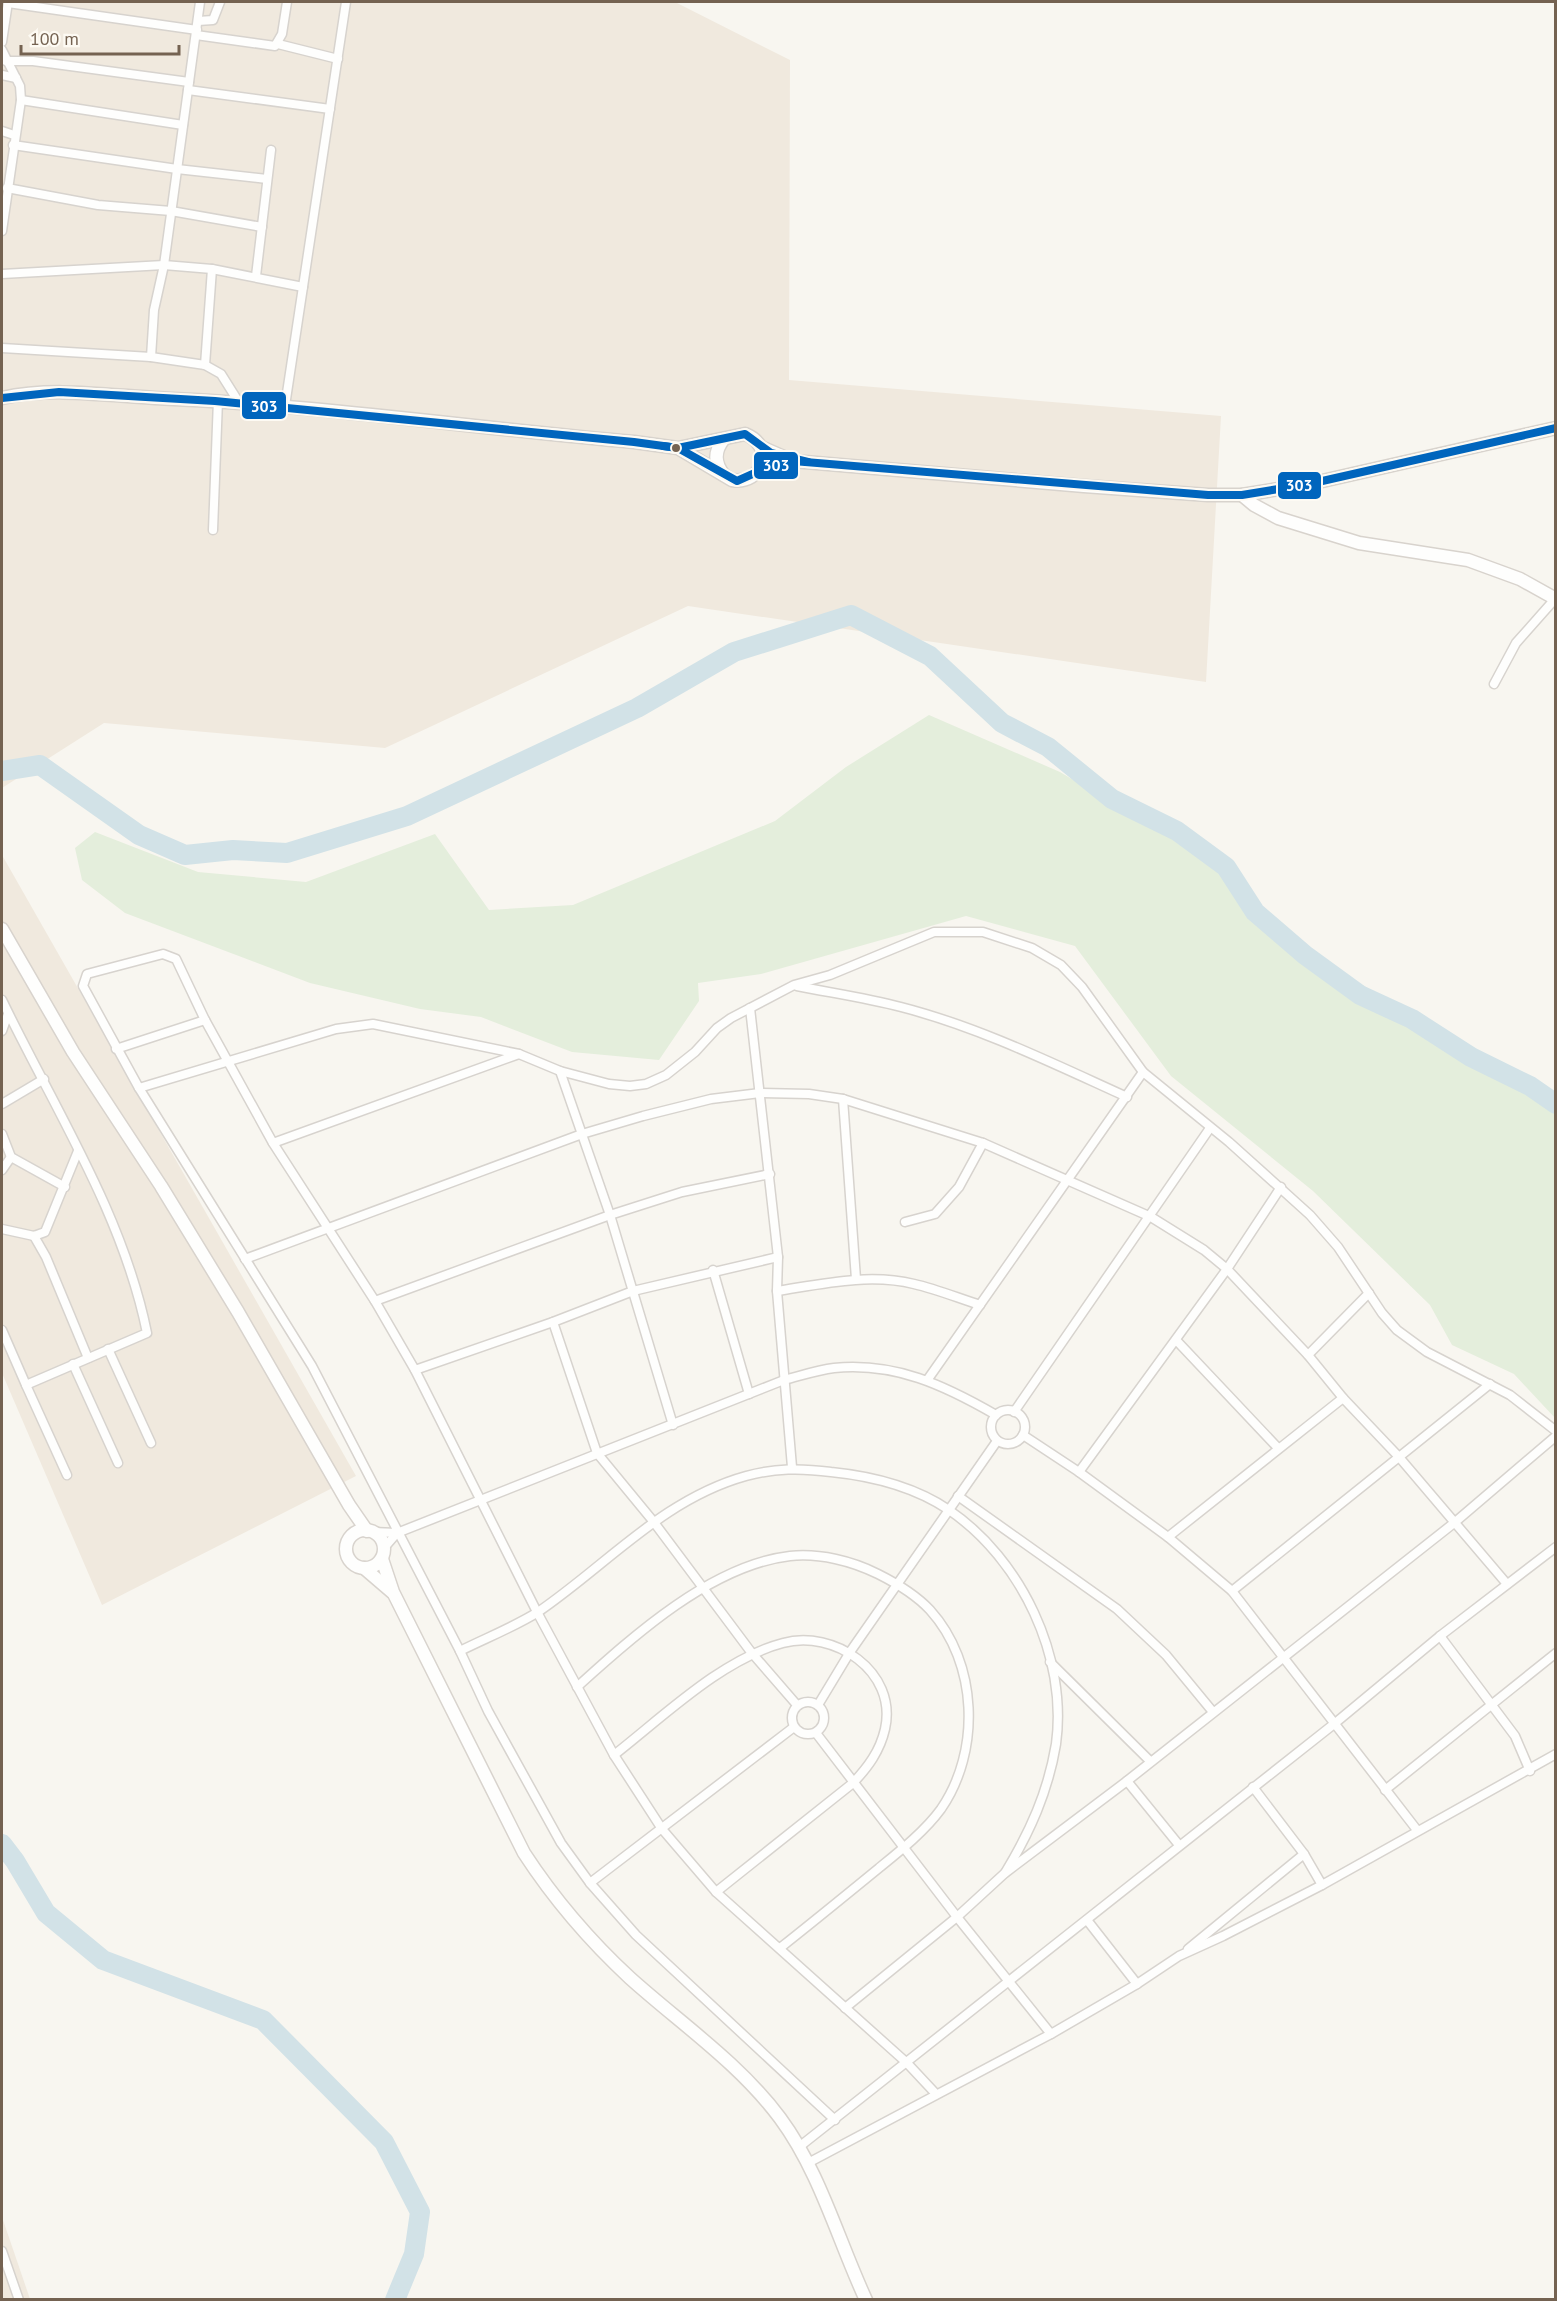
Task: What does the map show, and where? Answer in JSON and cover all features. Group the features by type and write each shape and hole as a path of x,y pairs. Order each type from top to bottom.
{"street":[{"path":"2,42 8,2 197,28 268,46 278,44 338,58"},
{"path":"152,357 154,310 164,265 200,2"},
{"path":"197,28 213,20 220,2"},
{"path":"278,44 282,34 286,2"},
{"path":"285,406 346,2"},
{"path":"2,50 16,78 21,99 6,185 2,231"},
{"path":"6,61 33,61 330,109"},
{"path":"2,75 16,78"},
{"path":"21,99 183,125"},
{"path":"2,131 14,135"},
{"path":"13,145 177,169 267,179"},
{"path":"256,276 271,150"},
{"path":"6,185 98,205 171,211 262,227"},
{"path":"2,274 164,265 212,269 303,287"},
{"path":"205,365 212,269"},
{"path":"2,348 152,357 205,365 221,374 238,401"},
{"path":"2,398 22,393 54,393 238,401 678,448 745,434 758,441 763,462 760,469 748,480 740,481 724,476 678,448"},
{"path":"213,530 218,400"},
{"path":"760,469 793,461 1096,487 1208,495 1242,495 1309,484 1556,428"},
{"path":"724,439 716,453 716,462 724,476"},
{"path":"761,447 793,461"},
{"path":"1242,495 1254,505 1278,518 1359,543 1468,560 1520,579 1555,599 1516,643 1494,684"},
{"path":"2,929 73,1052 161,1186 238,1312 349,1505 370,1531 381,1539 393,1592 524,1853 574,1922 630,1977 732,2066 779,2117 808,2163 866,2300"},
{"path":"140,1088 336,1029 373,1024 519,1054 560,1071 609,1084 630,1086 646,1084 666,1075 695,1052 717,1028 794,985 830,975 934,933 983,932 1032,948 1061,964 1082,987 1143,1072 1281,1187 1338,1247 1382,1313 1412,1343 1510,1395 1556,1431"},
{"path":"835,2120 636,1935 590,1883 544,1815 488,1711 460,1651 312,1366 116,1049 83,986 83,980 87,974 163,954 171,955 176,959 205,1020 273,1143 375,1301 415,1370 478,1499 577,1687 614,1755 662,1829 716,1892 906,2062 936,2094"},
{"path":"794,985 902,1007 1021,1049 1127,1097"},
{"path":"2,1000 44,1079 130,1268 139,1292 147,1333 26,1385"},
{"path":"750,1008 778,1257 777,1291 792,1467"},
{"path":"2,1031 8,1014"},
{"path":"116,1049 205,1020"},
{"path":"273,1143 519,1054"},
{"path":"560,1071 610,1215 673,1425"},
{"path":"928,1379 1143,1072"},
{"path":"2,1104 44,1079"},
{"path":"245,1259 329,1229 389,1203 489,1170 582,1134 711,1099 760,1093 809,1094 843,1099 982,1143 1151,1217 1188,1238 1227,1269 1308,1355 1507,1584"},
{"path":"843,1099 856,1279"},
{"path":"1014,1412 1151,1217 1210,1128"},
{"path":"2,1134 11,1157 65,1186"},
{"path":"905,1222 935,1214 959,1187 982,1143"},
{"path":"2,1229 34,1236 45,1232 78,1151"},
{"path":"2,1170 11,1157"},
{"path":"375,1301 610,1215 682,1192 770,1174"},
{"path":"1079,1472 1227,1269 1281,1187"},
{"path":"34,1236 46,1257 88,1358"},
{"path":"415,1370 553,1322 633,1291 713,1270 778,1257"},
{"path":"713,1270 749,1394"},
{"path":"777,1291 856,1279 914,1284 980,1305"},
{"path":"1308,1355 1369,1293"},
{"path":"553,1322 597,1454 653,1521 752,1653 797,1705"},
{"path":"2,1330 67,1475"},
{"path":"1176,1340 1278,1448"},
{"path":"108,1349 152,1443"},
{"path":"73,1364 118,1463"},
{"path":"351,1537 370,1531 397,1533 478,1499 784,1380 832,1368 870,1367 928,1379 996,1415"},
{"path":"1232,1591 1490,1384"},
{"path":"1168,1537 1343,1398"},
{"path":"1005,1411 1014,1412 1024,1424 1023,1435 1014,1443 997,1441 991,1428 996,1415 1005,1411"},
{"path":"1023,1435 1079,1472 1168,1537 1232,1591 1417,1830"},
{"path":"845,2007 957,1917 1005,1873 1127,1782 1150,1761 1454,1522 1556,1436"},
{"path":"818,1705 850,1652 997,1441"},
{"path":"460,1651 537,1612 653,1521 718,1485 748,1475 792,1467 856,1474 883,1481 948,1509 981,1536 1009,1569 1032,1609 1050,1662 1057,1706 1056,1743 1050,1773 1032,1828 1005,1873"},
{"path":"958,1496 1117,1609 1166,1655 1213,1712"},
{"path":"349,1505 351,1537 348,1543 348,1557 352,1563 364,1568 393,1592"},
{"path":"364,1568 371,1568 397,1533"},
{"path":"799,2147 1334,1724 1440,1636 1556,1547"},
{"path":"577,1687 615,1652 681,1600 735,1573 790,1556 841,1560 898,1584 930,1610 949,1638 967,1682 969,1725 962,1761 940,1809 903,1848 780,1948"},
{"path":"1440,1636 1515,1736 1530,1771"},
{"path":"614,1755 728,1667 752,1653 800,1639 819,1640 850,1652 866,1666 880,1686 886,1709 885,1728 870,1765 853,1783 716,1892"},
{"path":"1385,1790 1556,1653"},
{"path":"1050,1662 1150,1761"},
{"path":"808,1701 818,1705 824,1719 816,1733 804,1734 794,1727 792,1716 797,1705 808,1701"},
{"path":"590,1883 794,1727"},
{"path":"816,1733 903,1848 1051,2034"},
{"path":"1179,1956 1322,1885 1417,1830 1530,1771 1556,1754"},
{"path":"1127,1782 1179,1845"},
{"path":"1253,1787 1304,1854 1322,1885"},
{"path":"808,2163 1051,2034 1137,1984 1179,1956 1304,1854"},
{"path":"1087,1920 1137,1984"},
{"path":"2,2251 19,2300"}],"shaded area":[{"path":"2,2 675,2 790,60 789,380 1221,416 1206,682 688,606 385,748 104,723 2,788"},
{"path":"2,855 356,1476 102,1605 2,1373"},
{"path":"2,2217 30,2299 2,2299"}],"green space":[{"path":"929,715 1060,772 1216,865 1328,965 1555,1097 1555,1418 1514,1374 1452,1345 1430,1305 1313,1191 1171,1076 1075,946 966,916 761,974 698,983 699,1001 659,1060 572,1052 481,1017 420,1009 310,983 125,913 82,880 75,848 95,832 198,872 306,882 435,834 489,910 573,905 775,821 846,767"}],"waterway":[{"path":"2,771 40,765 139,835 185,855 233,850 287,853 407,816 637,708 734,652 851,615 930,656 1002,723 1048,747 1112,799 1177,831 1226,867 1255,912 1305,955 1360,995 1412,1019 1471,1057 1530,1086 1556,1104"},
{"path":"2,1844 15,1861 46,1913 103,1960 263,2020 384,2142 420,2212 414,2254 395,2300"}],"transit line":[{"name":"303","path":"2,398 59,392 215,401 634,442 678,448 737,481 766,468 793,461 1208,495 1242,495 1309,484 1556,428"},
{"name":"303","path":"663,446 678,448 745,434 771,453 808,462"}]}
